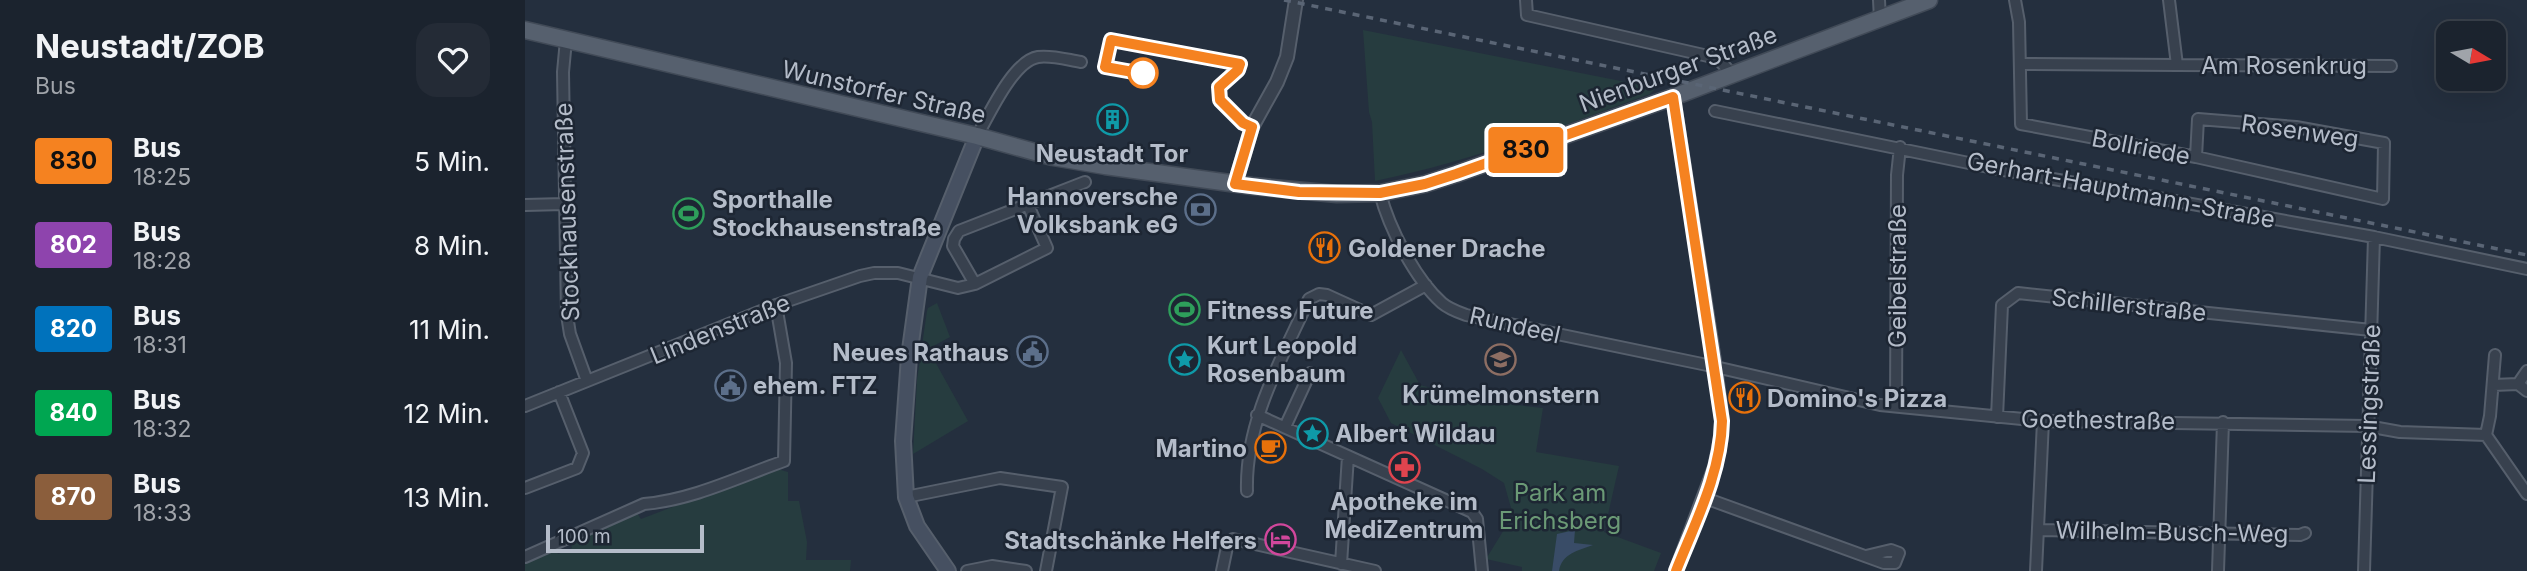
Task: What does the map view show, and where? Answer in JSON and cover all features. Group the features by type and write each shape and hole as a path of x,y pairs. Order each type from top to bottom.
{"main road":[{"name":"Nienburger Straße","path":"1235,184 1299,192 1380,193 1425,184 1673,97 1929,0"},
{"name":"Wunstorfer Straße","path":"525,30 1078,162 1235,184"},
{"path":"949,571 918,526 907,497 903,440 920,278 977,136"}],"street":[{"path":"1235,184 1252,127 1277,82 1287,57 1296,0"},
{"path":"1526,0 1527,15 1708,55 1720,61 1731,73"},
{"path":"1879,0 1879,19"},
{"name":"Bollriede","path":"2015,0 2019,22 2021,124 2196,157 2383,199"},
{"name":"Am Rosenkrug","path":"2169,0 2177,65"},
{"name":"Stockhausenstraße","path":"566,40 563,60 567,315 570,334 587,381"},
{"path":"977,136 1024,63 1044,56 1081,62"},
{"name":"Am Rosenkrug","path":"2021,64 2391,66"},
{"path":"1673,97 1722,421 1715,467 1676,571"},
{"name":"Gerhart-Hauptmann-Straße","path":"1715,111 1998,169 2374,237 2527,269"},
{"name":"Rosenweg","path":"2196,157 2198,119 2296,127 2384,143 2383,199"},
{"name":"Geibelstraße","path":"1896,406 1897,175 1900,147"},
{"path":"1028,205 1047,248 975,284 953,246 959,231 1085,182"},
{"name":"Rundeel","path":"1380,193 1392,228 1426,285 1443,304 1466,315 1715,367"},
{"path":"525,205 564,204"},
{"name":"Lessingstraße","path":"2364,571 2374,237"},
{"name":"Lindenstraße","path":"525,406 776,305 867,274 888,272 958,288 975,284"},
{"path":"1247,491 1247,468 1257,415 1309,299 1319,294 1327,295 1371,315 1426,285"},
{"name":"Schillerstraße","path":"1997,417 2002,305 2018,293 2371,330"},
{"path":"525,557 644,505 686,496 784,461 786,363 776,305"},
{"path":"2495,355 2486,435 2527,494"},
{"name":"Goethestraße","path":"1715,367 1880,405 1997,417 2043,421 2368,426 2400,432 2486,435"},
{"path":"2493,385 2523,387 2527,371"},
{"path":"1285,427 1310,373"},
{"path":"525,488 577,468 583,453 559,392"},
{"path":"1257,415 1475,514 1482,571"},
{"path":"2036,571 2043,421"},
{"path":"2218,571 2223,422"},
{"path":"1341,564 1348,456"},
{"path":"907,497 1000,478 1062,487 1046,571"},
{"path":"1705,498 1866,556"},
{"name":"Wilhelm-Busch-Weg","path":"2039,530 2305,533"},
{"path":"1222,571 1227,547 1233,539 1355,569 1375,571"},
{"path":"967,571 992,566 1026,571"}],"green space":[{"path":"1363,30 1656,88 1650,94 1514,143 1375,181"},
{"path":"937,303 950,337 928,349 968,421 913,454 917,380 927,311"},
{"name":"Park am Erichsberg","path":"1401,350 1420,385 1480,401 1543,408 1536,452 1619,466 1604,532 1661,553 1654,571 1522,571 1522,567 1486,559 1513,515 1504,483 1391,423 1378,398"},
{"path":"774,468 788,472 788,501 799,501 807,542 806,560 851,560 850,571 525,571 525,560 556,549 558,554 572,548 570,540 637,513 641,519"}],"water":[{"path":"1575,530 1574,543 1593,545 1567,556 1559,571 1552,571 1557,534"}],"railway":[{"path":"1284,0 2527,255"}],"bus line":[{"name":"830","path":"1144,74 1105,67 1111,40 1240,64 1238,70 1219,87 1220,100 1243,123 1252,127 1235,184 1337,194 1380,193 1425,184 1673,97 1722,421 1715,467 1676,571"}],"place":[{"name":"Neustadt Tor","path":"1112,119"},
{"name":"Hannoversche Volksbank eG","path":"1201,210"},
{"name":"Sporthalle Stockhausenstraße","path":"689,213"},
{"name":"Goldener Drache","path":"1325,248"},
{"name":"Fitness Future","path":"1184,310"},
{"name":"Neues Rathaus","path":"1032,352"},
{"name":"Kurt Leopold Rosenbaum","path":"1184,359"},
{"name":"Krümelmonstern","path":"1501,360"},
{"name":"ehem. FTZ","path":"730,385"},
{"name":"Domino's Pizza","path":"1744,398"},
{"name":"Albert Wildau","path":"1312,433"},
{"name":"Martino","path":"1270,448"},
{"name":"Apotheke im MediZentrum","path":"1404,467"},
{"name":"Stadtschänke Helfers","path":"1280,540"}]}
